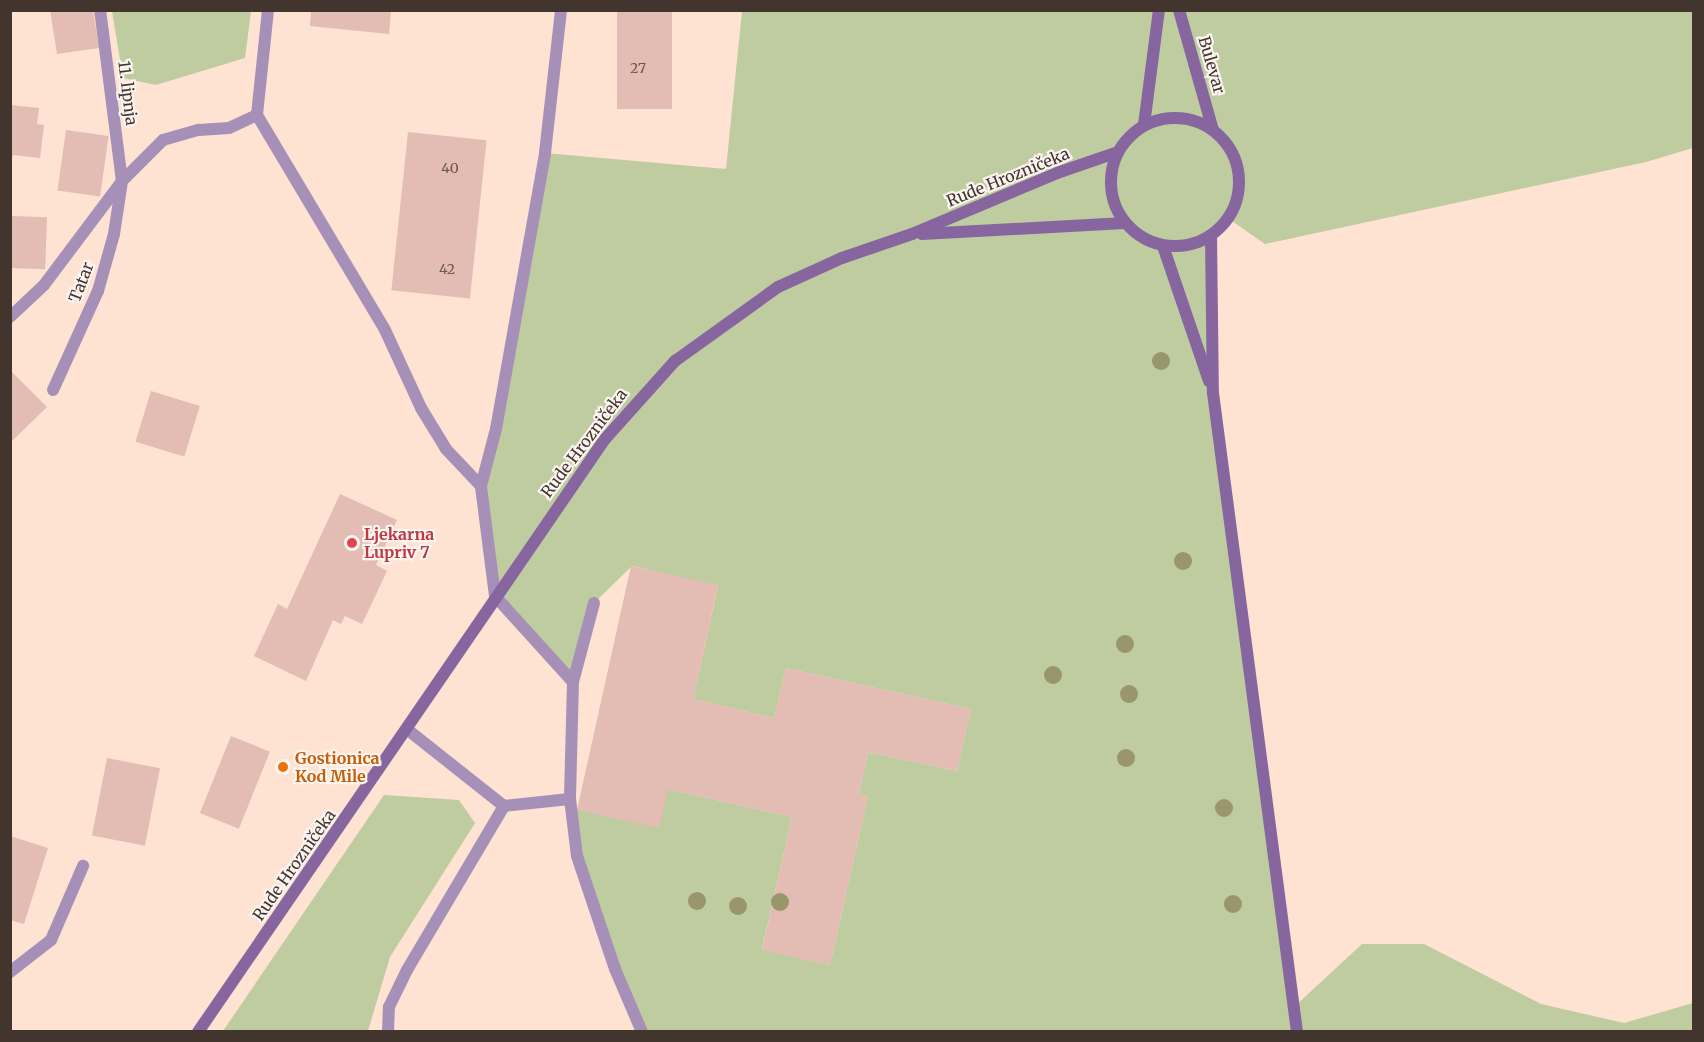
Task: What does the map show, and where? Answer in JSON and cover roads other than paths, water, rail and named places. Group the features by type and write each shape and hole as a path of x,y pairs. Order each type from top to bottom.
{"main road":[{"path":"1144,125 1159,10"},
{"name":"Bulevar","path":"1179,10 1213,130"},
{"path":"1175,118 1191,120 1213,130 1230,147 1239,171 1239,196 1229,219 1211,236 1188,245 1163,246 1138,235 1125,223 1113,201 1111,176 1118,152 1144,125 1175,118"},
{"name":"Rude Hrozničeka","path":"198,1032 408,730 495,596 605,439 675,361 777,287 842,258 912,234 1057,173 1118,152"},
{"name":"Rude Hrozničeka","path":"912,234 1125,223"},
{"path":"1211,236 1213,393 1297,1032"},
{"path":"1163,246 1213,393"}],"street":[{"name":"11. lipnja","path":"100,10 122,181"},
{"path":"268,10 257,115 385,330 420,408 446,448 481,486"},
{"path":"561,10 545,153 496,429 481,486 495,596 573,682"},
{"name":"Tatar","path":"10,317 44,285 122,181 163,140 199,130 229,128 257,115"},
{"name":"Tatar","path":"53,390 98,291 114,234 122,181"},
{"path":"594,603 573,682 570,799 577,856 615,969 642,1032"},
{"path":"408,730 504,806 570,799"},
{"path":"388,1032 389,1007 407,970 504,806"},
{"path":"10,972 51,940 83,866"}],"place":[{"name":"Ljekarna Lupriv 7","path":"352,543"},
{"name":"Gostionica Kod Mile","path":"283,767"}]}
